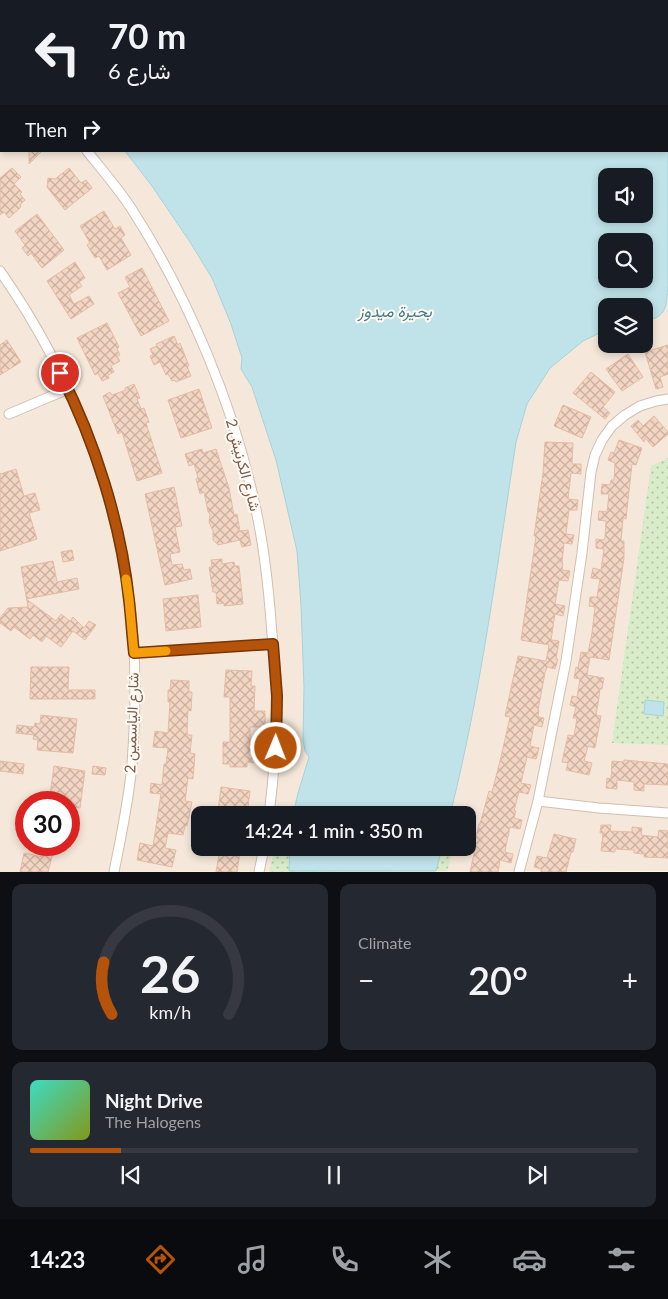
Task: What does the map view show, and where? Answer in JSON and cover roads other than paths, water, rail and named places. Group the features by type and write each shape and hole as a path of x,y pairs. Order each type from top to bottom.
{"street":[{"name":"شارع الكرنيش 2","path":"88,152 130,207 151,241 184,303 216,378 248,474 268,582 277,696 276,748 270,806"},
{"name":"شارع الياسمين 2","path":"0,271 44,341 68,389 90,439 107,491 118,536 129,599 134,653 135,709 132,765 114,872"},
{"path":"10,414 68,389"},
{"path":"520,872 538,801 571,631 582,553 590,472 594,456 612,426 625,414 640,406 668,399"},
{"path":"134,653 273,644"},
{"path":"538,801 668,813"},
{"path":"259,872 262,856"}],"water":[{"name":"بحيرة ميدوز","path":"126,152 668,152 668,285 664,310 653,320 653,298 598,298 598,334 583,341 550,368 527,404 516,442 495,583 471,722 452,806 295,806 309,757 305,751 303,739 304,687 297,551 276,460 252,387 241,369 242,358 231,324 212,278 152,186"},
{"path":"645,700 664,702 663,716 644,714"},
{"path":"290,856 440,856 436,871 289,871"}]}
